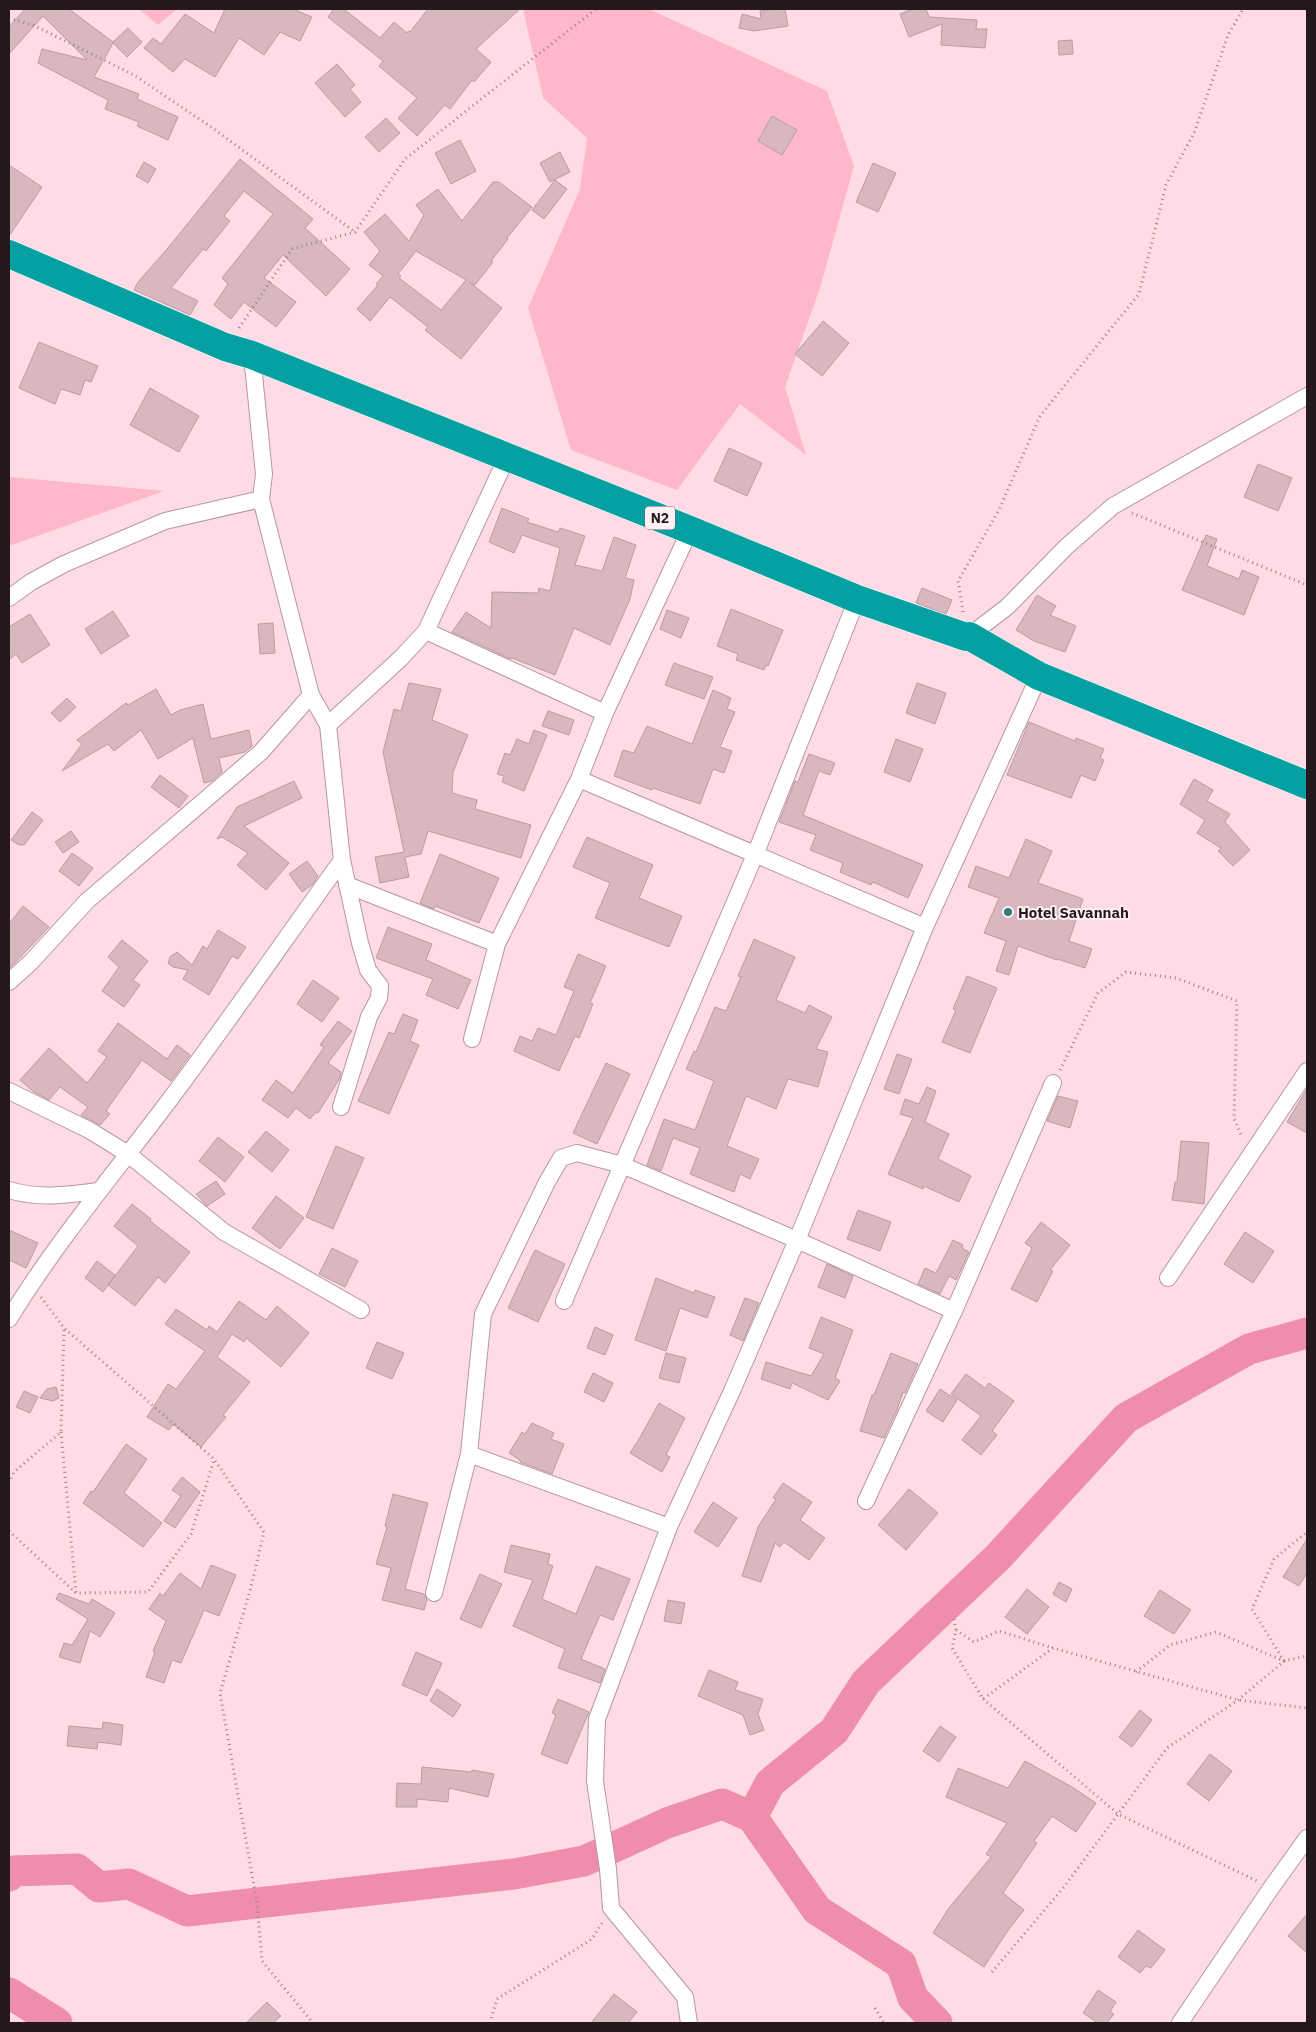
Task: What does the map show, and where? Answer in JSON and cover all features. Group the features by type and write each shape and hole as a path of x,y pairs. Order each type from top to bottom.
{"highway":[{"name":"N2","path":"9,254 225,347 252,355 690,530 857,599 968,636 1039,676 1307,785"}],"street":[{"path":"252,355 264,474 262,499 311,695 328,725 342,860 360,943 368,970 380,986 379,998 369,1017 340,1107"},
{"path":"968,636 1007,606 1066,547 1113,506 1307,396"},
{"path":"328,725 401,658 426,631 507,457"},
{"path":"9,598 31,582 64,564 165,521 262,499"},
{"path":"472,1040 497,944 579,779 605,713 690,530"},
{"path":"564,1301 755,855 857,599"},
{"path":"426,631 605,713"},
{"path":"689,2023 685,1997 611,1908 608,1869 595,1782 597,1719 669,1527 732,1391 797,1240 925,926 1039,676"},
{"path":"9,982 87,901 261,752 311,695"},
{"path":"579,779 925,926"},
{"path":"9,1319 31,1283 97,1191 128,1154 198,1061 342,860"},
{"path":"348,885 497,944"},
{"path":"1168,1278 1307,1071"},
{"path":"866,1501 954,1311 1054,1083"},
{"path":"9,1091 89,1130 128,1154 224,1232 361,1310"},
{"path":"434,1593 469,1454 484,1314 547,1182 561,1158 578,1153 622,1165 797,1240 954,1311"},
{"path":"9,1190 23,1195 55,1196 97,1191"},
{"path":"469,1454 669,1527"},
{"path":"1180,2023 1307,1838"}],"path":[{"path":"225,347 292,249 355,232 405,159 596,9"},
{"path":"968,636 958,581 999,510 1040,416 1138,294 1166,185 1194,133 1228,35 1242,9"},
{"path":"9,18 33,25 134,75 211,127 355,232"},
{"path":"1113,506 1307,585"},
{"path":"1054,1083 1098,993 1126,972 1176,978 1237,1001 1234,1118 1250,1157"},
{"path":"31,1283 64,1328 214,1460 264,1532 251,1587 220,1693 257,1904 262,1961 313,2023"},
{"path":"64,1328 61,1432 76,1593"},
{"path":"9,1483 14,1472 61,1432"},
{"path":"9,1531 76,1593 148,1592 191,1534 214,1460"},
{"path":"1284,1661 1252,1609 1274,1559 1307,1532"},
{"path":"954,1618 956,1630 952,1648 983,1699 1118,1814 1271,1888"},
{"path":"956,1630 974,1642 999,1631 1238,1700 1307,1708"},
{"path":"1136,1672 1170,1645 1216,1632 1284,1661"},
{"path":"983,1699 1053,1648"},
{"path":"992,1972 1064,1887 1167,1748 1238,1700 1284,1661 1307,1656"},
{"path":"490,2023 497,1999 592,1939 611,1908"},
{"path":"875,2008 884,2023"}],"shaded area":[{"path":"139,9 177,9 158,25"},
{"path":"523,9 649,9 827,91 854,166 820,288 785,387 806,455 740,404 677,490 571,450 528,308 580,189 587,138 543,98"},
{"path":"9,477 164,491 9,546"}],"building":[{"path":"25,9 69,9 113,42 128,28 142,42 127,57 113,43 94,77 139,94 137,99 178,117 168,140 137,126 139,122 105,109 108,100 38,63 42,49 87,60 43,16 9,54 9,27"},
{"path":"225,9 293,9 312,17 300,41 280,32 264,55 239,38 215,77 185,59 173,72 144,48 153,38 161,44 185,14 214,33"},
{"path":"334,9 344,9 380,38 394,22 407,33 408,31 410,32 428,9 520,9 476,49 491,62 474,82 472,80 450,109 445,105 417,136 398,118 417,98 379,66 383,61 328,17"},
{"path":"785,9 788,26 754,31 739,28 742,14 761,19 760,11"},
{"path":"913,9 926,9 929,17 977,20 976,29 987,29 985,48 941,45 942,24 909,37 900,14"},
{"path":"1072,40 1073,54 1059,55 1058,41"},
{"path":"337,64 355,85 350,89 361,102 345,117 315,83"},
{"path":"772,116 797,130 782,155 758,141"},
{"path":"386,118 400,133 379,152 365,137"},
{"path":"460,140 476,171 451,184 435,153"},
{"path":"560,152 570,172 550,182 540,163"},
{"path":"240,159 313,219 305,228 350,269 326,296 283,255 264,278 296,302 276,327 244,302 231,319 214,305 228,284 222,278 273,214 244,191 224,216 230,221 206,251 203,249 171,288 198,301 190,315 134,290 138,282"},
{"path":"144,162 156,169 148,183 136,176"},
{"path":"873,163 896,173 878,212 856,202"},
{"path":"9,165 42,187 9,236"},
{"path":"555,180 567,189 544,219 532,210"},
{"path":"493,182 499,182 532,207 507,238 491,261 493,262 475,285 469,282 502,308 461,359 425,330 428,327 390,297 370,321 357,309 378,285 376,284 383,276 369,265 380,251 364,232 385,214 409,241 424,215 416,205 438,189 462,221","holes":["416,251 466,280 441,310 399,278 401,276 398,274"]},
{"path":"823,321 849,343 822,376 795,354"},
{"path":"39,342 98,366 91,382 85,380 80,395 61,389 55,404 19,388"},
{"path":"150,388 199,416 179,452 130,425"},
{"path":"729,448 762,463 747,496 714,481"},
{"path":"1258,464 1292,478 1278,511 1244,497"},
{"path":"502,508 529,519 527,522 558,532 560,528 585,536 575,565 602,571 614,537 636,545 625,578 634,580 630,599 610,645 574,628 555,675 511,659 452,632 466,612 491,628 492,592 538,593 539,588 550,591 560,548 522,535 514,553 489,542"},
{"path":"1206,535 1217,539 1207,566 1239,579 1242,570 1259,577 1244,615 1182,590"},
{"path":"922,588 952,600 946,614 916,603"},
{"path":"1037,595 1056,606 1050,615 1076,626 1065,652 1034,641 1016,630"},
{"path":"731,609 783,630 768,666 766,665 764,670 736,660 738,654 717,646"},
{"path":"667,610 689,618 681,638 660,629"},
{"path":"113,611 129,636 101,654 85,629"},
{"path":"30,614 50,645 22,663 16,654 9,660 9,627"},
{"path":"273,623 275,653 260,654 258,624"},
{"path":"674,663 713,677 704,699 665,685"},
{"path":"409,683 441,689 432,720 468,735 453,772 452,793 477,800 475,809 531,825 521,858 428,831 421,854 405,857 409,877 380,883 375,857 404,852 383,752 394,709 401,711"},
{"path":"917,683 946,693 935,724 906,713"},
{"path":"156,689 171,715 180,710 203,704 211,739 249,730 252,746 245,752 219,758 222,772 212,781 204,783 193,738 158,759 141,730 114,751 108,744 62,771 82,744 77,740 126,703 128,705"},
{"path":"713,690 731,698 727,709 735,712 720,747 732,751 724,773 713,769 700,804 653,788 652,790 614,776 623,750 634,753 647,726 692,744"},
{"path":"67,698 76,707 60,722 51,713"},
{"path":"548,711 574,720 569,735 542,726"},
{"path":"1029,722 1075,741 1076,738 1104,749 1100,758 1104,760 1095,781 1081,775 1071,798 1007,775"},
{"path":"534,730 547,735 524,791 502,782 504,776 497,774 505,753 510,755 517,739 529,744"},
{"path":"896,739 923,749 910,782 884,772"},
{"path":"809,754 835,763 830,775 819,771 803,815 923,865 908,898 873,882 871,885 840,872 843,863 810,850 816,835 779,822 795,781 798,782"},
{"path":"160,775 188,796 179,808 151,787"},
{"path":"1194,779 1213,790 1207,801 1230,814 1225,822 1250,850 1233,866 1218,851 1221,848 1197,833 1205,820 1180,804"},
{"path":"294,781 302,798 244,826 289,863 266,890 237,865 248,853 222,837 217,839 237,807"},
{"path":"32,812 43,820 24,845 19,845 11,840"},
{"path":"71,831 79,842 63,853 55,842"},
{"path":"587,837 653,865 639,898 682,916 669,947 595,918 610,883 573,867"},
{"path":"1026,839 1052,851 1038,883 1083,899 1069,941 1092,949 1085,968 1018,946 1009,975 996,971 1006,941 984,933 999,898 968,887 976,866 1009,878"},
{"path":"72,853 93,868 79,886 59,871"},
{"path":"440,854 499,878 479,923 435,906 434,909 420,903"},
{"path":"307,861 318,876 313,884 302,892 289,874"},
{"path":"23,906 49,927 9,969 9,924"},
{"path":"388,927 432,944 426,960 471,980 458,1009 426,995 433,979 376,958"},
{"path":"218,930 246,947 238,959 232,956 209,995 183,979 188,970 173,967 168,963 170,957 177,952 192,965 203,946 207,949"},
{"path":"754,939 795,957 776,1000 805,1013 809,1005 832,1017 816,1049 828,1052 818,1087 788,1079 776,1109 746,1096 727,1146 759,1159 750,1179 740,1174 734,1192 690,1174 700,1148 673,1138 661,1171 647,1165 664,1119 695,1130 714,1081 686,1069 694,1051 696,1052 715,1007 726,1011 741,977 738,976"},
{"path":"122,940 148,961 133,980 140,985 124,1007 102,991 119,967 108,957"},
{"path":"578,954 606,966 590,1003 593,1004 579,1038 575,1036 559,1071 514,1051 520,1036 532,1041 538,1028 556,1035 574,991 564,987"},
{"path":"967,976 997,988 970,1053 942,1042 956,1010 953,1009"},
{"path":"313,980 339,998 322,1022 297,1004"},
{"path":"403,1014 418,1020 410,1041 419,1045 389,1114 358,1101 389,1032 394,1034"},
{"path":"338,1021 352,1031 328,1063 341,1072 340,1078 318,1113 316,1112 310,1119 296,1108 288,1118 262,1100 276,1080 293,1093 324,1047 320,1045"},
{"path":"118,1023 167,1059 177,1045 190,1055 171,1081 142,1060 106,1111 110,1114 100,1125 81,1115 88,1107 60,1087 49,1100 34,1092 20,1080 49,1048 87,1083 107,1057 98,1051"},
{"path":"897,1054 912,1059 899,1094 884,1089"},
{"path":"606,1063 630,1074 597,1144 573,1133"},
{"path":"927,1087 936,1091 925,1122 949,1134 938,1159 971,1176 959,1202 924,1186 923,1189 888,1174 913,1118 900,1114 905,1099 919,1104"},
{"path":"1307,1089 1307,1133 1287,1122"},
{"path":"1058,1096 1078,1101 1070,1128 1047,1121"},
{"path":"266,1131 289,1150 272,1172 248,1152"},
{"path":"218,1137 244,1157 225,1182 199,1161"},
{"path":"1181,1141 1209,1143 1204,1204 1172,1200 1175,1182 1177,1182"},
{"path":"336,1146 364,1158 333,1229 306,1217"},
{"path":"216,1181 225,1194 207,1206 196,1194"},
{"path":"276,1196 304,1218 280,1249 252,1228"},
{"path":"132,1204 151,1219 150,1221 190,1252 165,1283 158,1277 135,1306 108,1285 138,1246 114,1226"},
{"path":"858,1210 891,1222 880,1251 847,1239"},
{"path":"1041,1222 1070,1245 1050,1270 1053,1271 1037,1302 1011,1289 1032,1248 1025,1243"},
{"path":"9,1230 38,1243 26,1268 9,1260"},
{"path":"1245,1232 1274,1251 1253,1283 1224,1264"},
{"path":"953,1240 963,1245 962,1248 969,1252 956,1280 949,1276 940,1294 918,1284 925,1268 936,1273"},
{"path":"332,1248 358,1261 345,1287 319,1274"},
{"path":"535,1250 565,1264 538,1322 508,1308"},
{"path":"97,1261 115,1275 103,1292 85,1278"},
{"path":"827,1264 853,1276 845,1298 818,1287"},
{"path":"656,1278 694,1293 695,1290 715,1297 707,1318 680,1308 666,1351 635,1340"},
{"path":"745,1298 759,1303 743,1341 730,1335"},
{"path":"239,1301 266,1320 277,1306 309,1333 281,1367 246,1338 244,1342 232,1334 217,1357 250,1382 223,1415 226,1417 201,1447 173,1424 169,1430 147,1417 168,1384 176,1389 205,1351 165,1324 176,1309 207,1330 209,1326 217,1332"},
{"path":"821,1317 853,1330 835,1378 840,1381 828,1400 792,1383 790,1389 761,1379 766,1362 811,1376 824,1354 809,1348"},
{"path":"595,1327 613,1335 605,1355 587,1348"},
{"path":"377,1342 404,1353 392,1379 366,1368"},
{"path":"666,1353 686,1358 679,1383 659,1378"},
{"path":"891,1353 918,1364 905,1393 903,1392 884,1438 860,1431 872,1395 874,1395"},
{"path":"593,1373 613,1383 604,1402 584,1392"},
{"path":"966,1374 985,1388 989,1383 1014,1401 992,1431 997,1435 981,1455 962,1440 981,1416 951,1394"},
{"path":"56,1387 59,1398 53,1401 40,1398 47,1389"},
{"path":"940,1389 957,1400 943,1422 926,1411"},
{"path":"24,1391 38,1397 30,1413 16,1407"},
{"path":"659,1403 685,1418 666,1455 670,1457 662,1472 630,1453"},
{"path":"532,1423 554,1433 551,1439 564,1444 552,1474 520,1462 520,1460 509,1453 522,1432 525,1434"},
{"path":"126,1444 147,1459 124,1493 162,1523 143,1547 83,1503 91,1491 93,1492"},
{"path":"182,1477 200,1492 175,1528 164,1521 181,1496 172,1490"},
{"path":"783,1483 812,1502 800,1520 825,1538 809,1560 784,1542 780,1547 775,1543 761,1582 742,1576 758,1527 776,1499 773,1498"},
{"path":"909,1489 938,1513 906,1550 878,1525"},
{"path":"393,1494 428,1503 405,1589 424,1594 427,1600 424,1610 382,1600 391,1568 376,1564 387,1527 385,1526"},
{"path":"713,1502 737,1518 718,1547 694,1532"},
{"path":"1307,1539 1307,1573 1299,1586 1283,1577"},
{"path":"511,1545 550,1554 548,1564 553,1566 542,1599 576,1614 596,1566 630,1579 613,1620 600,1615 581,1659 605,1669 600,1683 558,1668 565,1649 513,1626 533,1580 504,1572"},
{"path":"211,1565 236,1575 219,1616 204,1610 181,1663 172,1660 164,1683 146,1677 155,1652 153,1651 166,1621 149,1609 160,1593 163,1596 180,1573 201,1589"},
{"path":"480,1574 502,1584 481,1628 460,1619"},
{"path":"1059,1582 1072,1589 1066,1602 1053,1594"},
{"path":"1027,1589 1049,1607 1027,1634 1005,1617"},
{"path":"1160,1590 1191,1610 1174,1634 1144,1616"},
{"path":"59,1593 89,1604 92,1599 115,1613 100,1637 90,1631 80,1663 59,1657 64,1643 72,1645 88,1619 56,1599"},
{"path":"668,1600 685,1603 681,1624 664,1621"},
{"path":"416,1652 442,1663 427,1696 402,1685"},
{"path":"709,1670 738,1682 735,1690 763,1699 758,1714 764,1730 750,1735 743,1715 698,1696"},
{"path":"437,1689 461,1705 453,1717 430,1701"},
{"path":"558,1699 589,1712 567,1764 541,1754 556,1715 552,1713"},
{"path":"1140,1710 1152,1720 1132,1747 1119,1737"},
{"path":"103,1722 123,1725 121,1745 98,1742 97,1749 67,1746 69,1726 102,1729"},
{"path":"940,1726 956,1737 939,1762 923,1751"},
{"path":"1210,1754 1232,1771 1209,1801 1187,1784"},
{"path":"1025,1761 1072,1787 1096,1803 1076,1832 1052,1816 1034,1841 1037,1843 1003,1893 1024,1910 984,1967 933,1933 949,1908 991,1857 986,1854 1007,1823 946,1797 958,1768 1008,1788"},
{"path":"422,1767 471,1772 472,1770 494,1774 488,1797 449,1788 448,1802 417,1799 417,1807 396,1807 397,1783 421,1784"},
{"path":"1307,1914 1307,1953 1288,1936"},
{"path":"1138,1930 1165,1950 1151,1968 1146,1966 1140,1973 1118,1957"},
{"path":"1098,1990 1116,2002 1110,2012 1114,2014 1107,2023 1098,2023 1083,2013"},
{"path":"614,1994 637,2012 628,2023 591,2023"},
{"path":"267,2002 281,2016 273,2023 246,2023"}],"waterway":[{"path":"752,1817 770,1783 834,1731 866,1682 997,1558 1126,1418 1249,1349 1307,1333"},
{"path":"9,1876 13,1871 77,1869 99,1887 129,1884 187,1911 514,1874 584,1861 667,1823 722,1804 752,1817 817,1910 901,1964 913,1998 937,2023"},
{"path":"9,1993 57,2023"}],"place":[{"name":"Hotel Savannah","path":"1008,912"}]}
